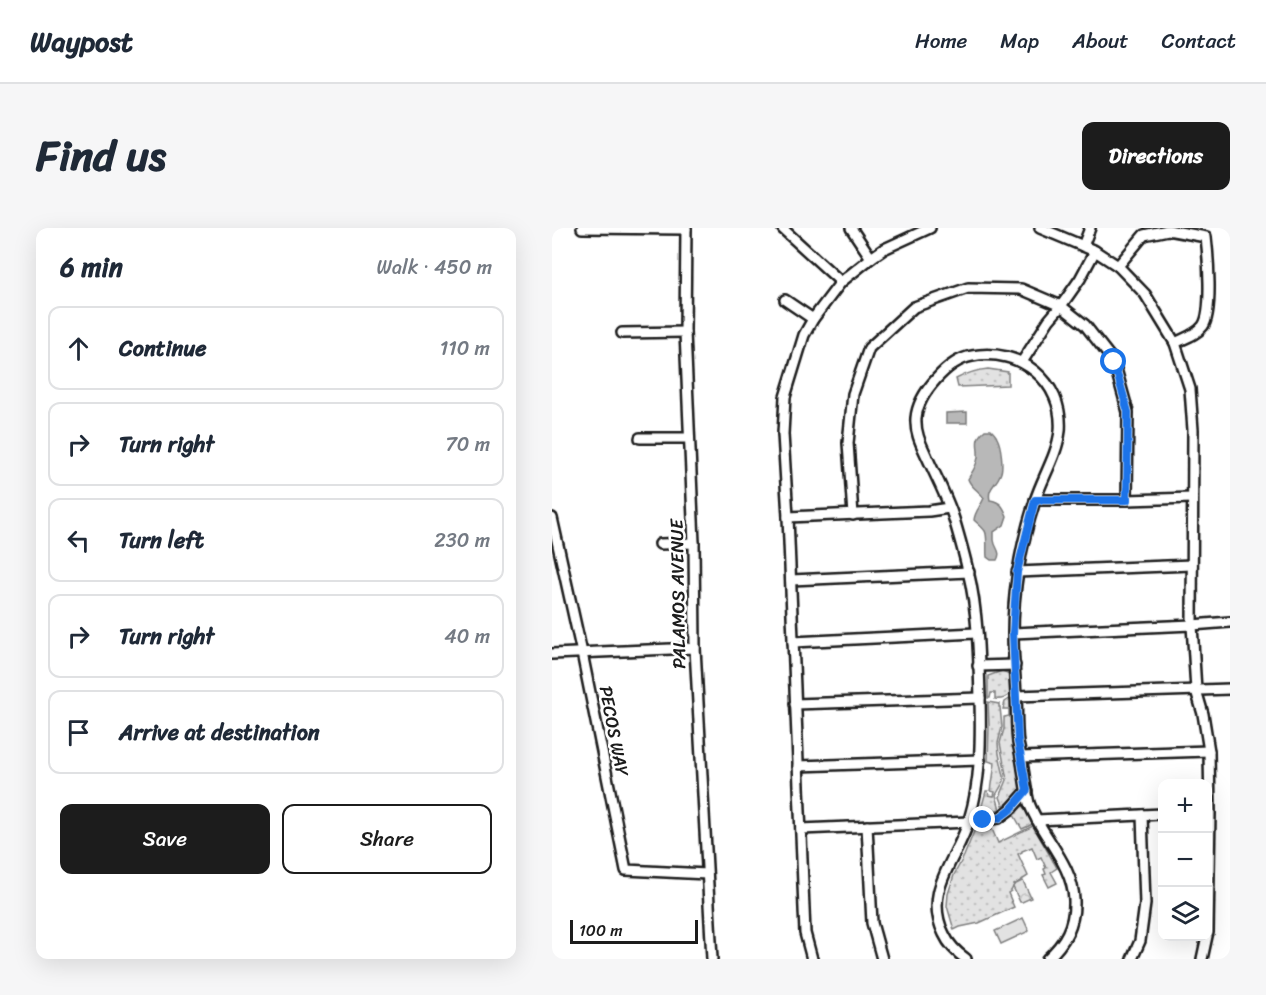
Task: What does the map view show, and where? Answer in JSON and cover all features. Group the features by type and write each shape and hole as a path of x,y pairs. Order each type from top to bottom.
{"street":[{"path":"582,228 686,228"},
{"name":"PALAMOS AVENUE","path":"686,228 685,332 694,543 695,648 712,959"},
{"path":"851,228 871,258"},
{"path":"812,959 805,933 783,434 785,397 804,335 841,282 884,249 930,228"},
{"path":"1040,228 1095,251 1118,266 1145,294 1175,343 1190,389 1193,430 1192,626 1196,690 1203,714 1209,751 1209,779"},
{"path":"1083,246 1090,228"},
{"path":"783,229 841,282"},
{"path":"1118,266 1144,235 1168,230 1206,237 1208,294 1205,324 1194,334 1175,343"},
{"path":"1022,362 1048,320 1080,279 1095,251"},
{"path":"853,515 848,443 853,394 869,348 915,307 968,288 1021,289 1061,306 1085,325 1114,362 1128,412 1127,500"},
{"path":"785,300 813,319"},
{"path":"622,333 685,332"},
{"path":"966,959 949,945 939,925 936,903 941,883 969,822 980,760 980,698 976,633 969,572 949,508 916,433 916,415 922,398 937,378 956,361 971,356 1005,355 1022,362 1047,382 1056,398 1060,429 1057,444 1035,500 1017,572 1013,633 1018,742 1028,800 1071,882 1074,899 1073,921 1063,942 1047,959"},
{"path":"640,438 689,438"},
{"path":"1035,500 1192,498"},
{"path":"788,517 929,511 949,508"},
{"name":"PECOS WAY","path":"552,518 626,870 707,874"},
{"path":"660,544 694,543"},
{"path":"1017,572 1192,565"},
{"path":"790,580 969,572"},
{"path":"1013,633 1192,626 1230,622"},
{"path":"793,642 976,633"},
{"path":"552,654 695,648"},
{"path":"978,666 1015,665"},
{"path":"1016,696 1230,689"},
{"path":"795,704 980,698"},
{"path":"1021,757 1209,751"},
{"path":"798,766 980,760"},
{"path":"801,829 969,822 999,818 1011,809 1027,790"},
{"path":"1037,820 1158,814"},
{"path":"1132,959 1140,941 1145,904 1142,815"},
{"path":"867,826 872,923 882,959"},
{"path":"1208,887 1209,833"},
{"path":"1202,959 1206,941"}],"green space":[{"path":"988,369 1008,372 1008,385 958,387 956,379 972,372"},
{"path":"1002,671 1010,674 1011,694 995,699 995,693 991,693 988,698 988,676"},
{"path":"1011,698 1015,758 1022,791 1009,803 1003,805 1000,797 1007,780 1000,743 1004,729 1004,717 1009,716 1009,709 1003,709 1005,702"},
{"path":"988,702 999,704 1000,707 1002,727 998,743 1004,781 996,795 1000,809 980,813 986,791 989,795 994,796 995,792 991,791 995,763 988,761"},
{"path":"1023,799 1033,824 1022,829 1014,815"},
{"path":"978,822 989,823 990,830 992,829 998,843 1033,826 1057,868 1051,872 1057,883 1049,887 1043,875 1046,874 1044,869 1046,868 1041,857 1037,859 1032,847 1022,851 1018,854 1028,876 1014,885 1008,893 1014,907 979,923 954,930 947,906 948,894"},
{"path":"1023,881 1031,898 1020,902 1013,887"},
{"path":"1023,918 1029,931 1001,944 995,931"}],"shaded area":[{"path":"967,412 967,423 946,423 946,413"},
{"path":"985,430 991,430 996,436 1002,456 1001,472 989,496 990,500 1001,505 1007,516 1004,525 994,532 999,554 997,560 987,557 986,533 974,520 984,498 968,479 977,460 977,442"}],"route":[{"path":"983,820 999,818 1011,809 1027,790 1018,742 1013,633 1017,572 1035,500 1127,500 1128,412 1114,362"}]}
